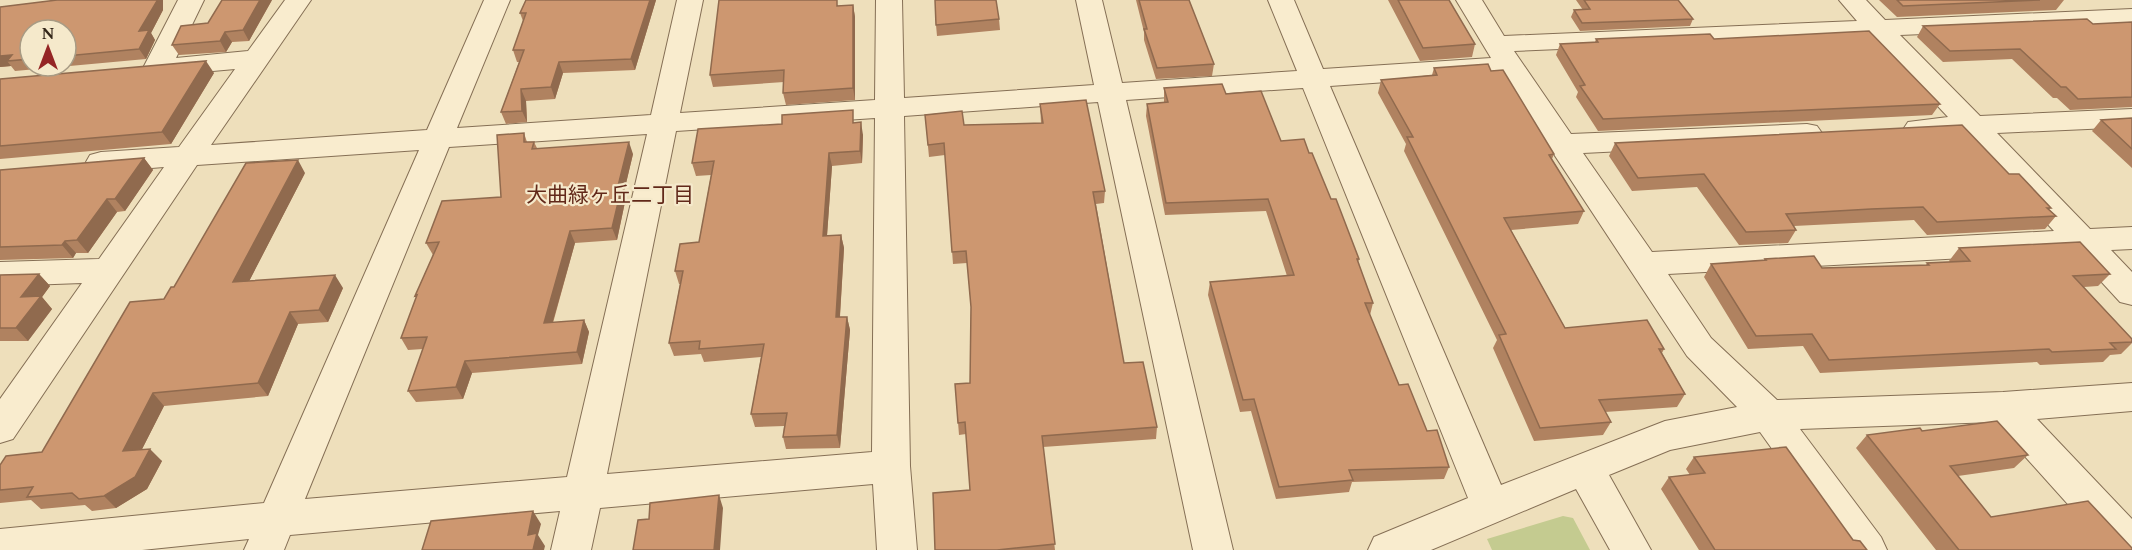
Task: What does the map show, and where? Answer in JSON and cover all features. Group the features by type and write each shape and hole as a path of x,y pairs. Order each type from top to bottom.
{"street":[{"path":"191,0 146,69 255,60"},
{"path":"0,428 298,0"},
{"path":"270,535 497,0"},
{"path":"571,550 690,0"},
{"path":"889,0 891,466 897,550"},
{"path":"1089,0 1213,550"},
{"path":"1281,0 1491,506"},
{"path":"1469,0 1502,55 1699,347 1769,415 1867,550"},
{"path":"1852,0 2132,293"},
{"path":"72,165 191,155 436,141 1314,80 1502,55 1878,27 2132,17"},
{"path":"1891,129 2132,118"},
{"path":"1563,144 1832,132"},
{"path":"1642,264 2132,238"},
{"path":"0,274 108,270"},
{"path":"1388,550 1665,436 1769,415 2003,407 2132,397"},
{"path":"2003,407 2132,547"},
{"path":"0,547 270,535 584,492 891,466"},
{"path":"1585,469 1631,550"}],"green space":[{"path":"1563,516 1573,518 1590,550 1492,550 1487,539"}],"building":[{"path":"57,0 157,0 139,31 149,30 139,49 78,55 78,18 18,18 18,60 7,61 12,55 0,56 0,7"},
{"path":"222,0 260,0 243,30 225,32 220,41 172,45 181,26 208,23"},
{"path":"526,0 650,0 631,59 559,62 551,87 521,89 522,111 501,112 524,50 513,50 526,13 520,13"},
{"path":"719,0 837,0 837,6 853,5 853,88 783,93 784,70 710,75"},
{"path":"935,0 996,0 999,19 936,25"},
{"path":"1139,0 1189,0 1214,64 1157,68 1144,29 1147,29"},
{"path":"1398,0 1449,0 1475,44 1423,48"},
{"path":"1584,0 1678,0 1693,19 1582,23 1574,10 1590,9"},
{"path":"1897,0 2040,0 1903,6"},
{"path":"2087,19 2093,24 2132,22 2132,97 2078,99 2066,87 2061,87 2020,49 1950,51 1923,26"},
{"path":"1869,31 1940,104 1603,119 1580,86 1585,85 1560,44 1598,42 1596,39 1710,34 1714,39"},
{"path":"206,61 162,132 0,146 0,79 78,78 78,72"},
{"path":"1488,64 1491,71 1503,70 1554,154 1549,155 1584,211 1504,218 1565,328 1647,320 1664,349 1659,349 1685,394 1599,400 1611,422 1540,428 1499,335 1506,334 1407,137 1413,137 1381,80 1437,75 1434,68"},
{"path":"1222,84 1226,94 1261,91 1281,141 1304,139 1331,199 1336,199 1373,303 1365,303 1399,385 1408,384 1427,431 1437,430 1449,467 1349,470 1353,480 1279,487 1254,399 1243,400 1210,282 1294,275 1268,199 1166,203 1147,104 1168,102 1164,88"},
{"path":"1086,100 1105,191 1093,192 1124,363 1143,362 1157,427 1042,436 1055,544 997,550 935,550 933,493 970,490 965,422 958,423 955,384 970,383 971,307 966,251 952,252 944,143 928,145 925,115 962,111 964,125 1043,123 1040,104"},
{"path":"853,110 853,123 861,122 860,151 829,153 823,236 841,235 836,317 847,317 837,435 783,437 787,413 751,414 764,344 699,349 700,341 669,343 683,271 675,271 680,244 699,242 714,161 692,163 698,129 782,124 782,115"},
{"path":"2132,118 2132,149 2101,120"},
{"path":"1962,125 2009,174 2019,174 2056,216 1937,222 1923,207 1871,209 1786,214 1796,230 1746,232 1704,174 1638,178 1615,143"},
{"path":"524,133 524,142 534,142 532,149 629,142 617,190 621,190 612,228 570,231 544,323 584,320 577,352 465,361 456,387 408,391 427,337 401,338 417,295 415,296 439,242 426,243 442,201 501,197 497,135"},
{"path":"144,158 115,199 107,199 77,240 65,241 62,245 0,247 0,170"},
{"path":"298,160 233,282 335,275 319,310 290,312 258,383 153,393 123,451 150,449 135,477 104,496 79,499 72,493 27,497 33,487 0,490 0,465 6,456 42,452 130,302 164,299 171,287 174,287 246,163"},
{"path":"2080,242 2110,274 2073,276 2132,339 2132,342 2110,343 2116,349 2052,352 2049,349 1829,360 1812,334 1756,336 1711,264 1814,256 1822,268 1929,265 1927,263 1970,261 1959,248"},
{"path":"39,274 21,297 41,296 16,328 0,328 0,275"},
{"path":"1997,421 2028,455 1950,466 1991,517 2088,501 2132,550 1959,550 1867,435 1920,428 1922,431"},
{"path":"1786,447 1853,540 1860,541 1867,550 1715,550 1669,477 1705,473 1694,457"},
{"path":"719,495 714,550 633,550 638,520 649,519 650,503"},
{"path":"533,511 528,535 537,533 533,550 422,550 431,521"}],"district":[{"name":"大曲緑ヶ丘二丁目","path":"610,196"}]}
